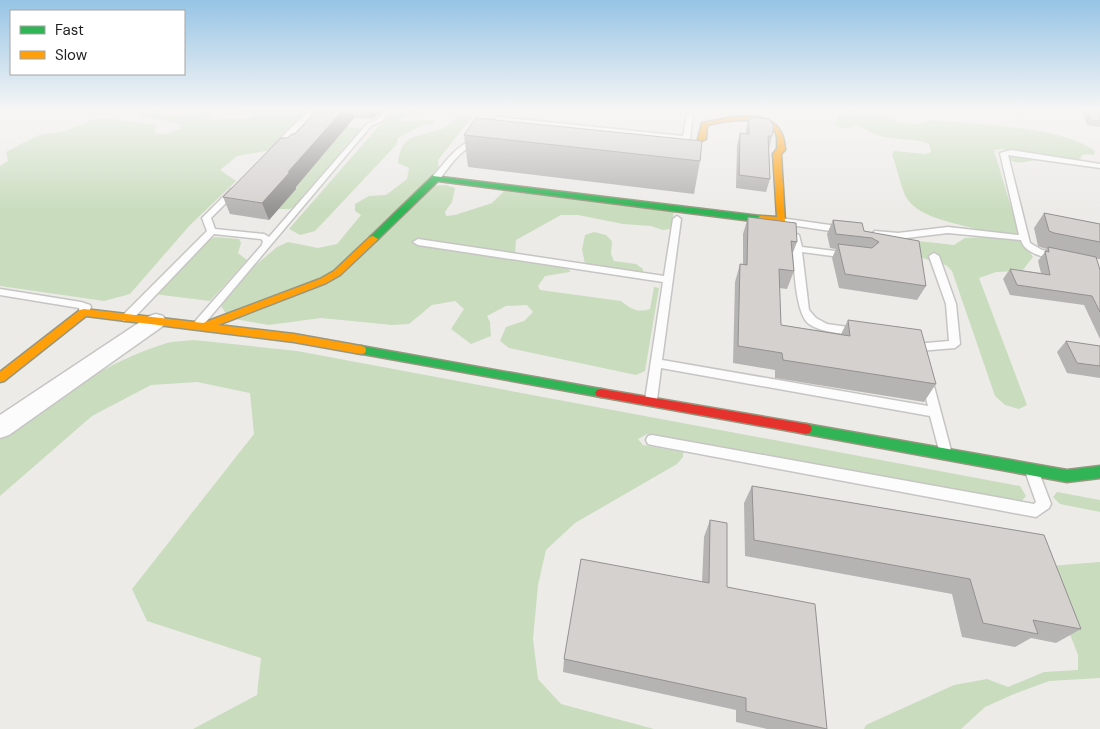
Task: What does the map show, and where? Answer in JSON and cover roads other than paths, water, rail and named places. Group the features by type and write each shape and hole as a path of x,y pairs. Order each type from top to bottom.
{"street":[{"path":"200,326 322,282 337,274 436,178 774,226 782,220 783,216 777,154 781,150 781,143"},
{"path":"0,378 84,312 294,338 651,400 1068,476 1100,472"},
{"path":"0,428 156,321"}],"lane":[{"path":"266,158 281,143"},
{"path":"200,326 354,143"},
{"path":"436,178 463,146 468,143"},
{"path":"1065,257 1039,252 1026,244 1004,153 1011,152 1100,166"},
{"path":"212,231 206,218 239,185"},
{"path":"651,400 677,219"},
{"path":"774,226 898,236 948,230 1025,238"},
{"path":"774,226 796,237 804,310 812,321 825,327 872,334"},
{"path":"212,231 264,237 268,240 266,246"},
{"path":"127,318 212,231"},
{"path":"418,242 668,280"},
{"path":"798,249 855,256"},
{"path":"921,356 955,344 951,304 934,256"},
{"path":"0,292 81,305 86,307 84,312"},
{"path":"909,340 921,356 946,454"},
{"path":"656,363 935,412"},
{"path":"652,440 1036,511 1044,504 1031,470"}]}
